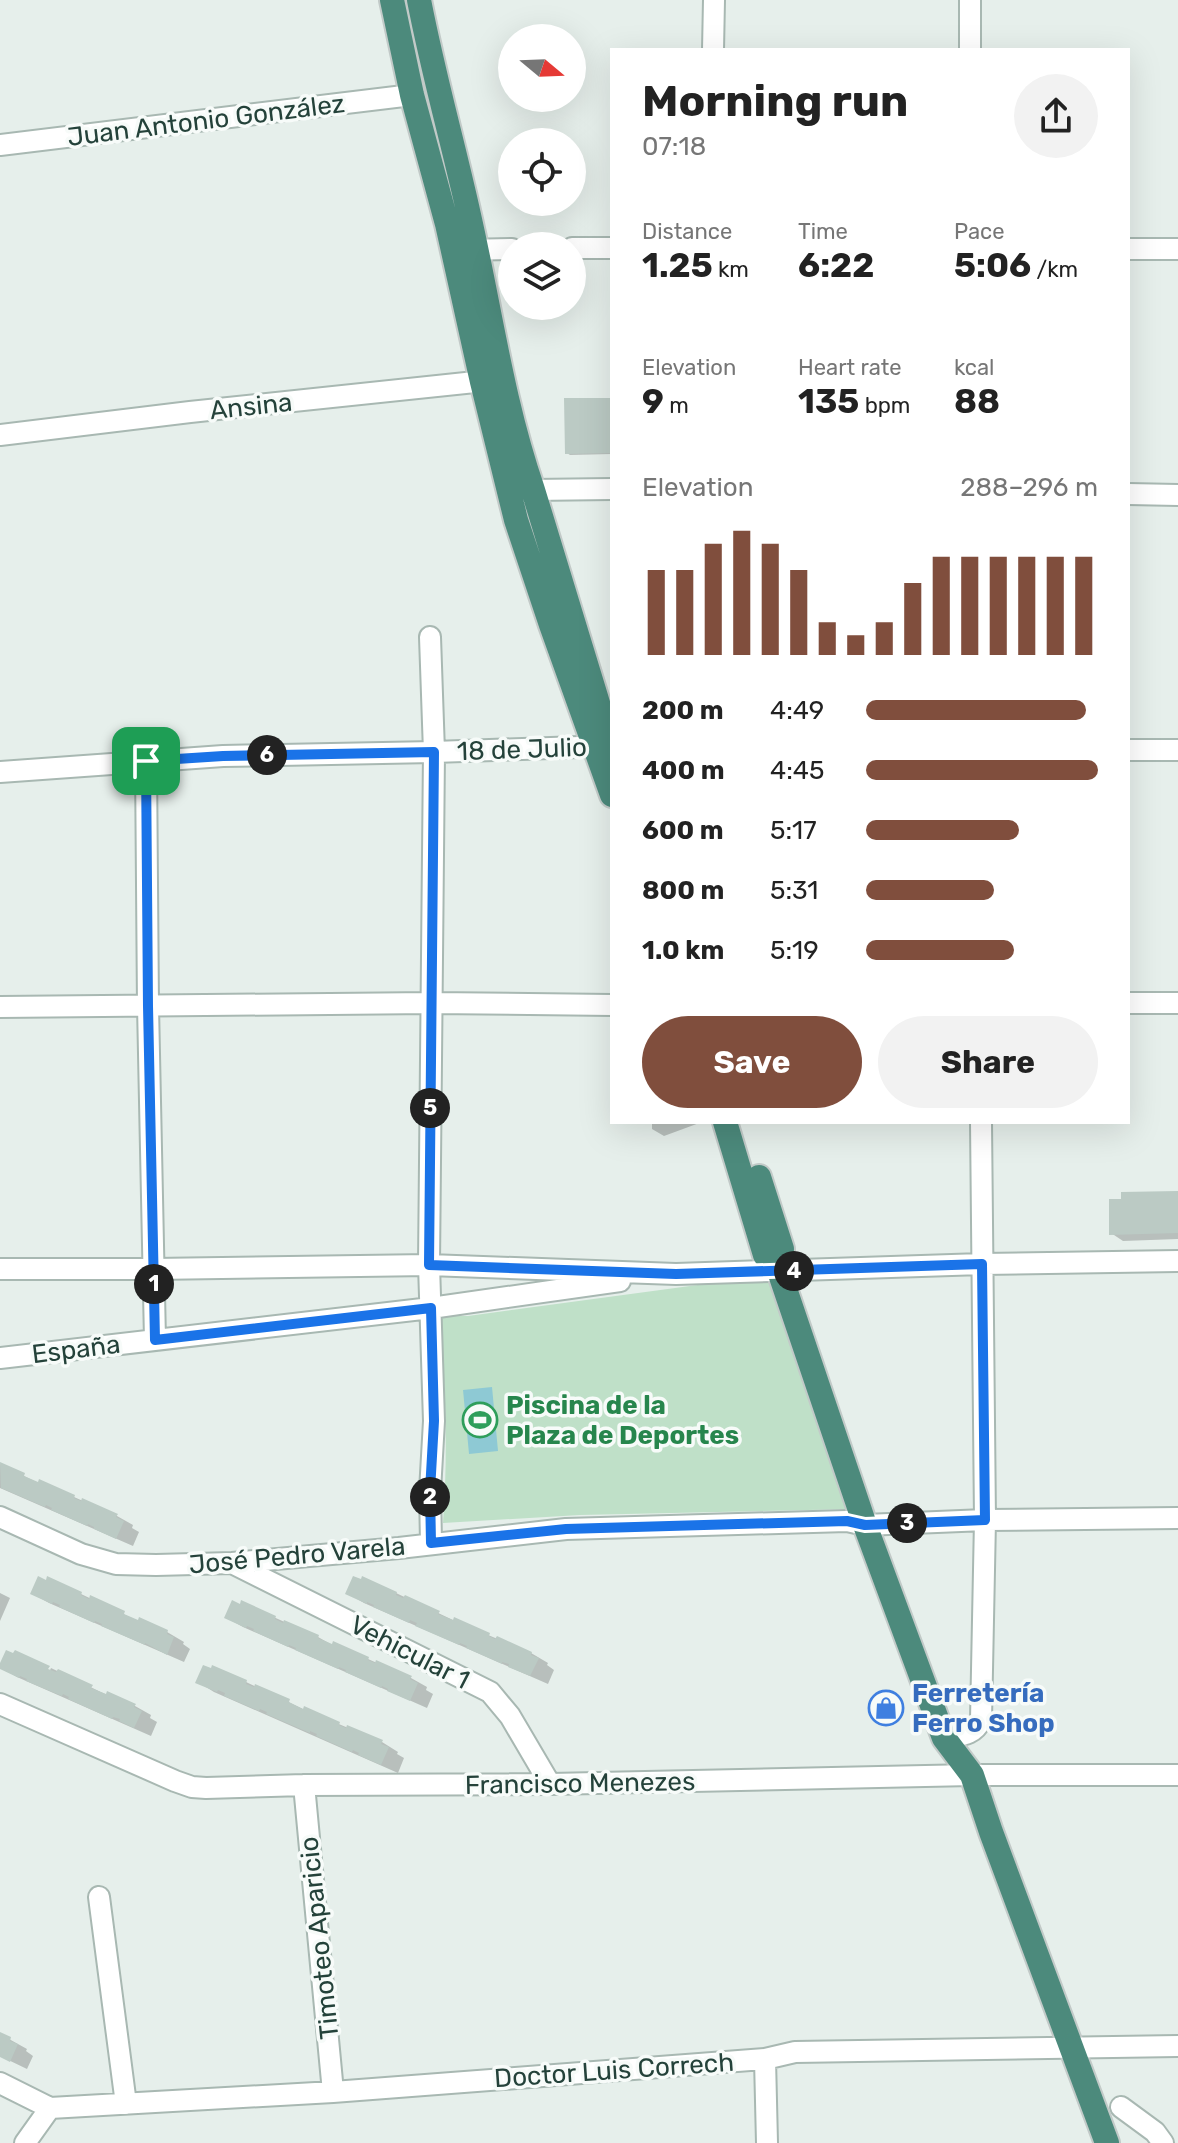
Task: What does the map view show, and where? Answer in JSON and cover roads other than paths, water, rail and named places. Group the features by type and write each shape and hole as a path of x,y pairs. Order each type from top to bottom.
{"highway":[{"path":"392,0 412,95 464,250 492,381 521,493 537,585 607,747 610,776"},
{"path":"419,0 470,218 464,250"},
{"path":"726,1124 765,1255 779,1271 865,1525 944,1738 972,1775 1107,2143"},
{"path":"742,1124 782,1249 779,1271"}],"street":[{"path":"713,48 714,0"},
{"path":"970,0 970,48"},
{"name":"Juan Antonio González","path":"0,145 412,95"},
{"path":"586,248 610,248"},
{"path":"464,250 498,249"},
{"path":"1130,249 1178,249"},
{"name":"Ansina","path":"0,435 492,381"},
{"path":"521,493 610,489"},
{"path":"1130,494 1178,495"},
{"path":"430,637 434,752 429,1265 434,1421 431,1543"},
{"name":"18 de Julio","path":"0,772 223,756 607,747"},
{"path":"1130,750 1178,750"},
{"path":"146,761 155,1340"},
{"path":"0,1007 431,1003 610,1005"},
{"path":"1130,1003 1178,1003"},
{"path":"944,1738 972,1733 981,1720 985,1520 981,1124"},
{"path":"0,1269 429,1265 676,1274 1178,1261"},
{"name":"España","path":"0,1358 431,1308 676,1274"},
{"name":"José Pedro Varela","path":"0,1517 81,1554 116,1564 232,1563 566,1529 847,1521 865,1525 1178,1518"},
{"name":"Vehicular 1","path":"232,1563 490,1692 510,1716 550,1784"},
{"name":"Francisco Menezes","path":"3,1712 192,1787 550,1784 972,1775 1178,1775"},
{"name":"Timoteo Aparicio","path":"304,1785 333,2092"},
{"path":"99,1897 126,2104"},
{"name":"Doctor Luis Correch","path":"50,2108 333,2092 765,2059 795,2052 1178,2046"},
{"path":"765,2059 767,2143"},
{"path":"0,2083 50,2108 25,2143"},
{"path":"0,2099 22,2094"},
{"path":"1121,2107 1155,2132 1163,2143"}],"water":[{"name":"Piscina de la Plaza de Deportes","path":"492,1387 498,1451 469,1454 463,1390"}],"place":[{"name":"Piscina de la Plaza de Deportes","path":"480,1420"},
{"name":"Ferretería Ferro Shop","path":"886,1708"}]}
